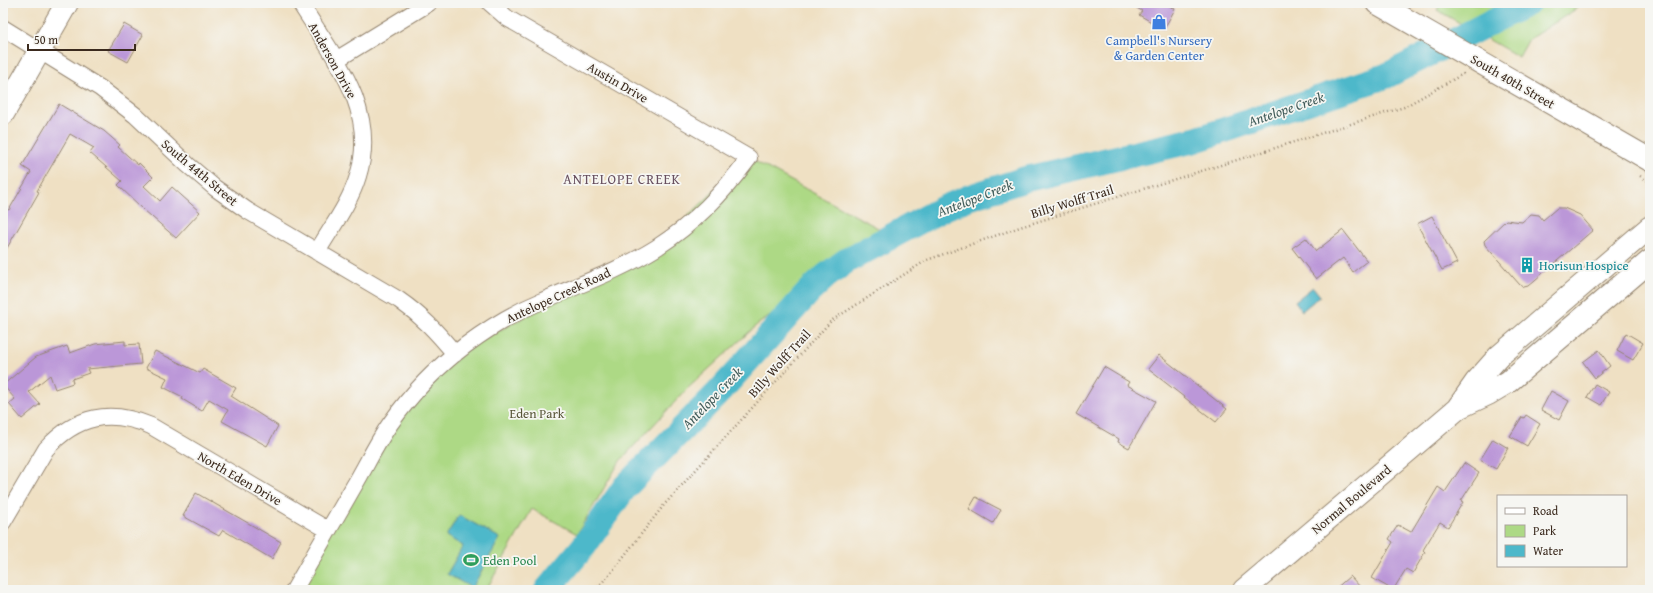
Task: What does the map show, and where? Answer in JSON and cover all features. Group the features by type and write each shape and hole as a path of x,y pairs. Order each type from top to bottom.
{"main road":[{"path":"3,114 67,3"},
{"name":"South 40th Street","path":"1377,3 1466,54 1643,167"},
{"name":"Normal Boulevard","path":"1244,590 1457,409 1476,382 1499,356 1650,227"},
{"name":"Normal Boulevard","path":"1457,409 1488,394 1508,382 1650,261"}],"street":[{"name":"Anderson Drive","path":"300,3 336,60 356,97 362,119 363,154 358,176 352,193 317,252"},
{"path":"336,60 429,3"},
{"name":"Austin Drive","path":"490,3 507,18 749,158"},
{"name":"South 44th Street","path":"3,28 100,88 123,106 215,188 248,211 417,312 433,327 455,354"},
{"name":"Antelope Creek Road","path":"294,590 389,426 411,397 432,374 455,354 500,322 539,302 624,265 656,248 685,228 708,208 729,185 749,158"},
{"name":"North Eden Drive","path":"3,522 46,449 56,438 70,427 82,421 100,417 117,416 135,419 151,426 328,530"}],"path":[{"name":"Billy Wolff Trail","path":"596,590 664,505 831,321 927,260 1020,227 1404,107 1463,74 1470,78"},
{"path":"1643,167 1650,182"}],"green space":[{"path":"1441,3 1579,3 1576,9 1529,39 1519,57 1437,10"},
{"name":"Eden Park","path":"749,158 902,241 835,275 758,324 687,389 620,461 577,534 532,509 486,590 294,590 389,425 455,354 655,248"}],"water":[{"path":"1313,287 1320,296 1302,311 1295,301"},
{"name":"Eden Pool","path":"459,515 500,538 472,588 447,574 463,546 446,536"}],"building":[{"name":"Campbell's Nursery & Garden Center","path":"1128,3 1164,3 1175,9 1164,29 1139,15 1142,11"},
{"path":"124,24 143,35 128,62 108,51"},
{"path":"59,104 104,131 120,145 118,147 138,165 139,163 153,177 144,186 160,201 172,187 200,212 176,238 118,185 122,181 90,153 94,148 70,134 37,191 39,192 3,255 3,215 7,209 9,210 31,172 22,166"},
{"name":"Horisun Hospice","path":"1557,208 1564,208 1580,215 1593,230 1528,286 1524,287 1520,285 1485,245 1484,241 1506,220 1522,222 1531,214 1539,215 1543,220"},
{"path":"1432,216 1457,263 1442,270 1417,224"},
{"path":"1343,230 1367,261 1353,272 1343,258 1316,279 1292,248 1306,238 1316,251"},
{"path":"1626,333 1643,343 1633,360 1617,351"},
{"path":"125,341 125,345 139,344 141,364 87,369 89,373 72,379 73,383 55,389 50,375 29,392 40,404 22,419 9,404 15,399 3,385 36,357 67,346 70,353 95,344"},
{"path":"1599,350 1610,366 1595,378 1583,362"},
{"path":"155,351 200,373 203,369 236,388 231,396 278,426 267,446 222,421 228,410 209,399 202,411 182,399 183,397 163,387 167,378 146,368"},
{"path":"1159,355 1227,409 1216,422 1148,369"},
{"path":"1104,367 1129,382 1127,385 1156,401 1129,448 1118,442 1119,439 1076,414"},
{"path":"1595,384 1609,392 1601,405 1587,397"},
{"path":"1551,391 1569,401 1559,420 1541,410"},
{"path":"1526,415 1540,424 1527,446 1510,436 1522,417 1524,418"},
{"path":"1493,439 1508,448 1496,469 1480,460"},
{"path":"1464,463 1479,473 1461,501 1463,502 1448,527 1440,522 1423,550 1425,552 1413,573 1406,569 1393,590 1372,578 1393,542 1389,539 1398,525 1411,532 1438,487 1445,492"},
{"path":"196,493 281,542 272,559 223,530 219,536 183,516"},
{"path":"976,497 1001,510 993,523 969,509"},
{"path":"1350,576 1363,590 1334,590"}],"waterway":[{"name":"Antelope Creek","path":"547,590 584,546 625,487 719,392 809,292 826,276 846,261 944,208 970,197 1026,179 1195,140 1386,76 1528,3"}],"place":[{"name":"Campbell's Nursery & Garden Center","path":"1159,22"},
{"name":"Horisun Hospice","path":"1527,265"},
{"name":"Eden Pool","path":"471,560"}],"district":[{"name":"ANTELOPE CREEK","path":"622,179"}]}
